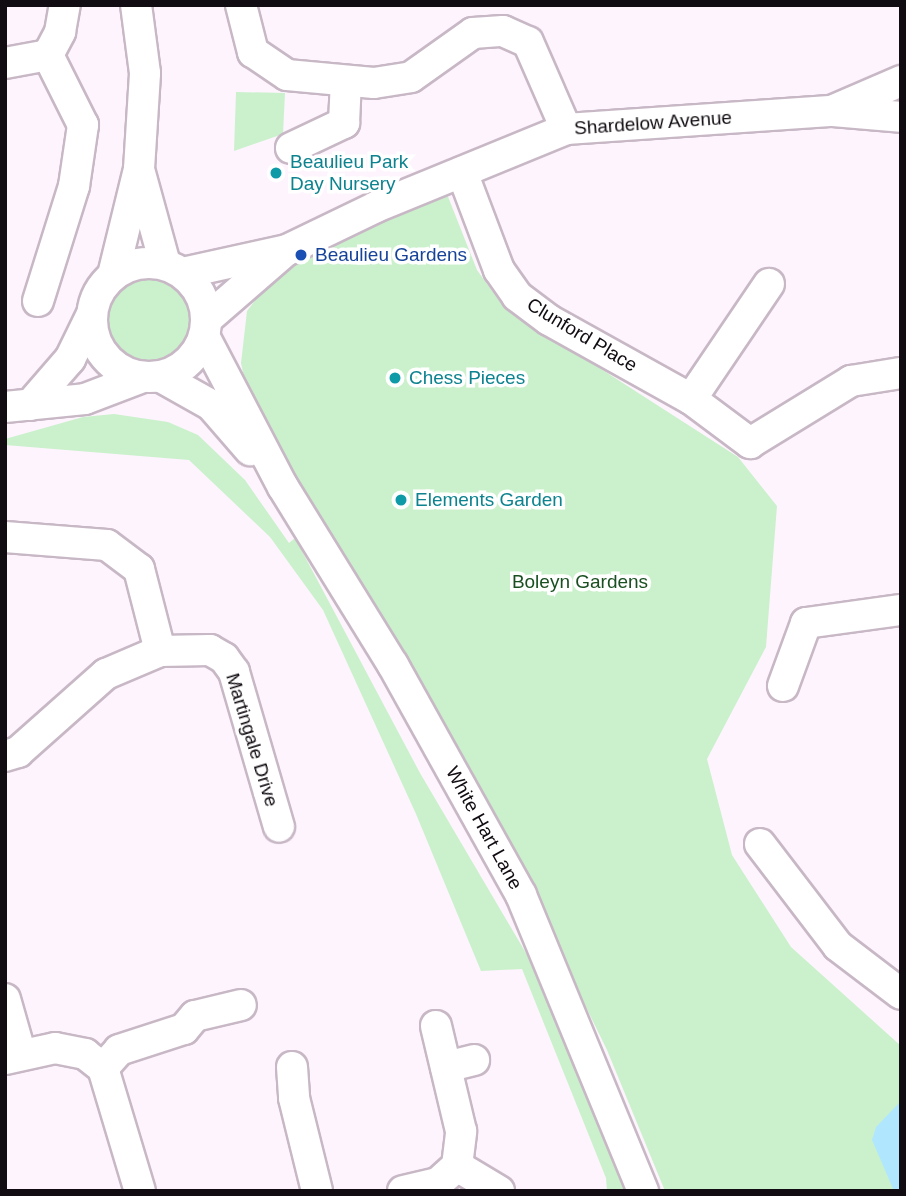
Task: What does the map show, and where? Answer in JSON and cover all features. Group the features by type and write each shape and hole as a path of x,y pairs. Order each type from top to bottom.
{"street":[{"path":"48,55 60,32 65,5"},
{"path":"113,275 139,169 145,74 136,5"},
{"path":"241,5 253,52 287,75 346,81 374,83 411,77 473,33 503,31 528,41 566,129"},
{"path":"5,63 48,55"},
{"path":"38,301 74,186 83,125 48,55"},
{"path":"291,148 344,123 346,81"},
{"name":"Shardelow Avenue","path":"833,111 901,81"},
{"name":"Shardelow Avenue","path":"174,269 287,250 566,129 833,111 901,117"},
{"path":"18,406 85,399 180,370 195,356 206,329 197,287 174,269 139,169"},
{"name":"Clunford Place","path":"462,172 499,270 517,296 549,320 691,399 750,443 851,381 901,373"},
{"name":"Shardelow Avenue","path":"206,329 287,250"},
{"path":"18,406 70,359 92,314 97,295 113,275 130,265 174,269"},
{"path":"691,399 769,284"},
{"path":"92,314 97,345 108,361 150,377"},
{"name":"White Hart Lane","path":"206,329 283,487 393,665 521,895 643,1191"},
{"name":"White Hart Lane","path":"150,377 211,405 283,487"},
{"path":"5,537 107,545 139,569 160,651"},
{"path":"783,687 806,623 901,610"},
{"name":"Martingale Drive","path":"5,756 18,752 106,674 160,651 209,650 224,658 234,672 279,827"},
{"path":"760,844 838,946 901,994"},
{"path":"5,999 13,1057 55,1048 85,1054 103,1068 140,1191"},
{"path":"103,1068 119,1050 184,1029 195,1016 241,1005"},
{"path":"403,1191 438,1183 457,1166 461,1131 460,1064 436,1026"},
{"path":"292,1067 294,1098 317,1191"},
{"path":"457,1166 499,1191"}],"green space":[{"path":"236,92 285,93 283,134 234,151"},
{"name":"Boleyn Gardens","path":"443,184 477,270 503,306 738,457 777,506 766,647 707,759 732,855 791,947 901,1046 901,1191 665,1191 607,1050 490,811 249,401 241,363 247,311 288,257"},
{"path":"149,275 166,278 181,288 191,303 194,320 191,337 181,352 166,362 149,365 132,362 117,352 107,337 104,320 107,303 117,288 132,278"},
{"path":"114,414 168,422 198,435 245,480 289,543 295,538 420,773 533,965 630,1191 607,1191 606,1178 522,969 481,971 416,814 323,610 270,537 189,460 5,445 5,439 83,417"}],"water":[{"path":"901,1101 901,1191 894,1191 872,1140 876,1127"}],"place":[{"name":"Beaulieu Park Day Nursery","path":"276,173"},
{"name":"Beaulieu Gardens","path":"301,255"},
{"name":"Chess Pieces","path":"395,378"},
{"name":"Elements Garden","path":"401,500"}]}
